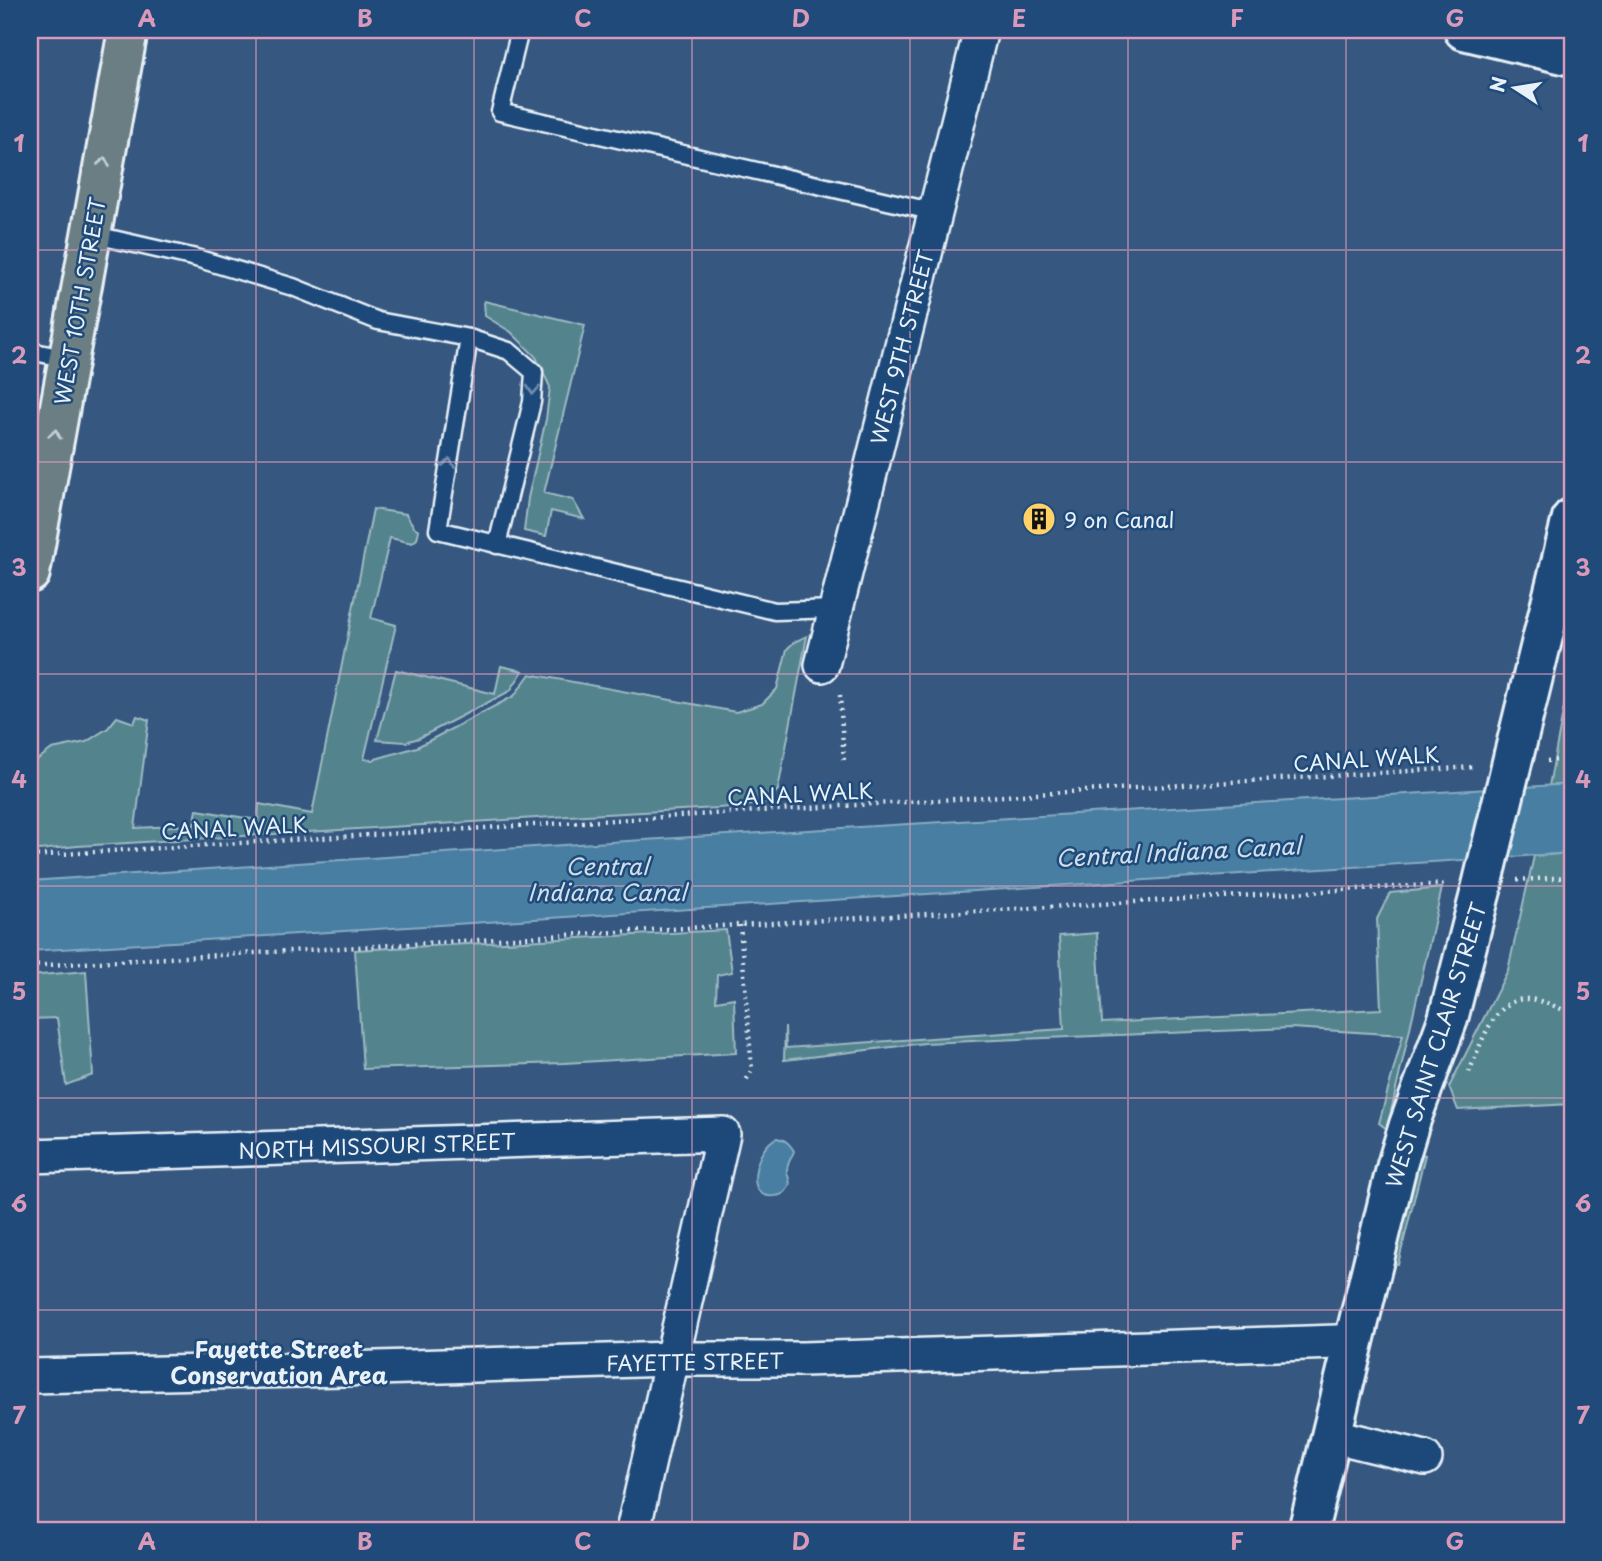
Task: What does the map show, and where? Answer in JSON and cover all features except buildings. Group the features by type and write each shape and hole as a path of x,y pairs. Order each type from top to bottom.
{"main road":[{"name":"WEST 10TH STREET","path":"30,573 128,30"}],"street":[{"name":"WEST 9TH STREET","path":"822,665 981,30"},
{"path":"1464,30 1572,56"},
{"name":"WEST SAINT CLAIR STREET","path":"1308,1531 1397,1165 1448,1018 1572,518"},
{"name":"NORTH MISSOURI STREET","path":"30,1156 723,1135 671,1359"},
{"name":"FAYETTE STREET","path":"30,1376 671,1359 813,1359 1337,1342 1353,1342 1352,1349"},
{"path":"633,1531 671,1359"},
{"path":"1331,1435 1425,1458"}],"lane":[{"path":"520,30 500,112 935,212"},
{"path":"91,234 195,258 293,286 377,321 469,338 509,351 534,372 532,402 497,545"},
{"path":"469,338 438,530 775,611 836,609"},
{"path":"30,351 68,359"}],"path":[{"path":"839,695 844,762"},
{"name":"CANAL WALK","path":"30,856 1513,761 1572,760"},
{"path":"30,966 1482,885 1572,877"},
{"path":"740,925 752,1070 745,1082"},
{"path":"1468,1073 1490,1026 1504,1006 1513,1001 1530,999 1572,1014"}],"green space":[{"path":"484,301 585,325 544,493 573,500 584,519 551,511 546,536 524,531 550,387 536,357 511,332 485,316"},
{"path":"373,509 406,514 419,530 417,539 412,543 390,538 371,618 396,625 364,759 372,760 417,747 514,696 530,674 736,712 762,704 777,689 787,649 807,636 778,790 764,804 719,808 30,851 30,765 52,749 86,742 108,728 117,717 134,723 137,716 149,720 135,828 194,825 197,810 258,820 259,804 312,814"},
{"path":"1572,665 1572,784 1549,786"},
{"path":"501,666 523,671 510,691 419,738 406,742 377,740 396,670 495,694"},
{"path":"1572,853 1572,1104 1458,1110 1449,1087 1508,970 1534,856"},
{"path":"1442,888 1387,1129 1379,1123 1403,1035 1291,1028 925,1043 784,1060 785,1027 786,1048 1064,1029 1059,936 1097,933 1102,1023 1381,1009 1377,919 1390,893"},
{"path":"726,930 732,972 717,975 716,1001 734,998 736,1053 564,1063 363,1069 355,950"},
{"path":"86,971 93,1075 66,1085 57,1018 30,1019 30,976"},
{"path":"1415,1152 1425,1155 1398,1264 1388,1262"}],"water":[{"name":"Central Indiana Canal","path":"1572,784 1572,853 30,951 30,881 594,843"},
{"path":"777,1138 787,1142 794,1151 787,1169 790,1184 781,1195 764,1195 755,1182 758,1161 763,1151"}],"place":[{"name":"9 on Canal","path":"1039,519"}],"district":[{"name":"Fayette Street Conservation Area","path":"279,1361"}]}
